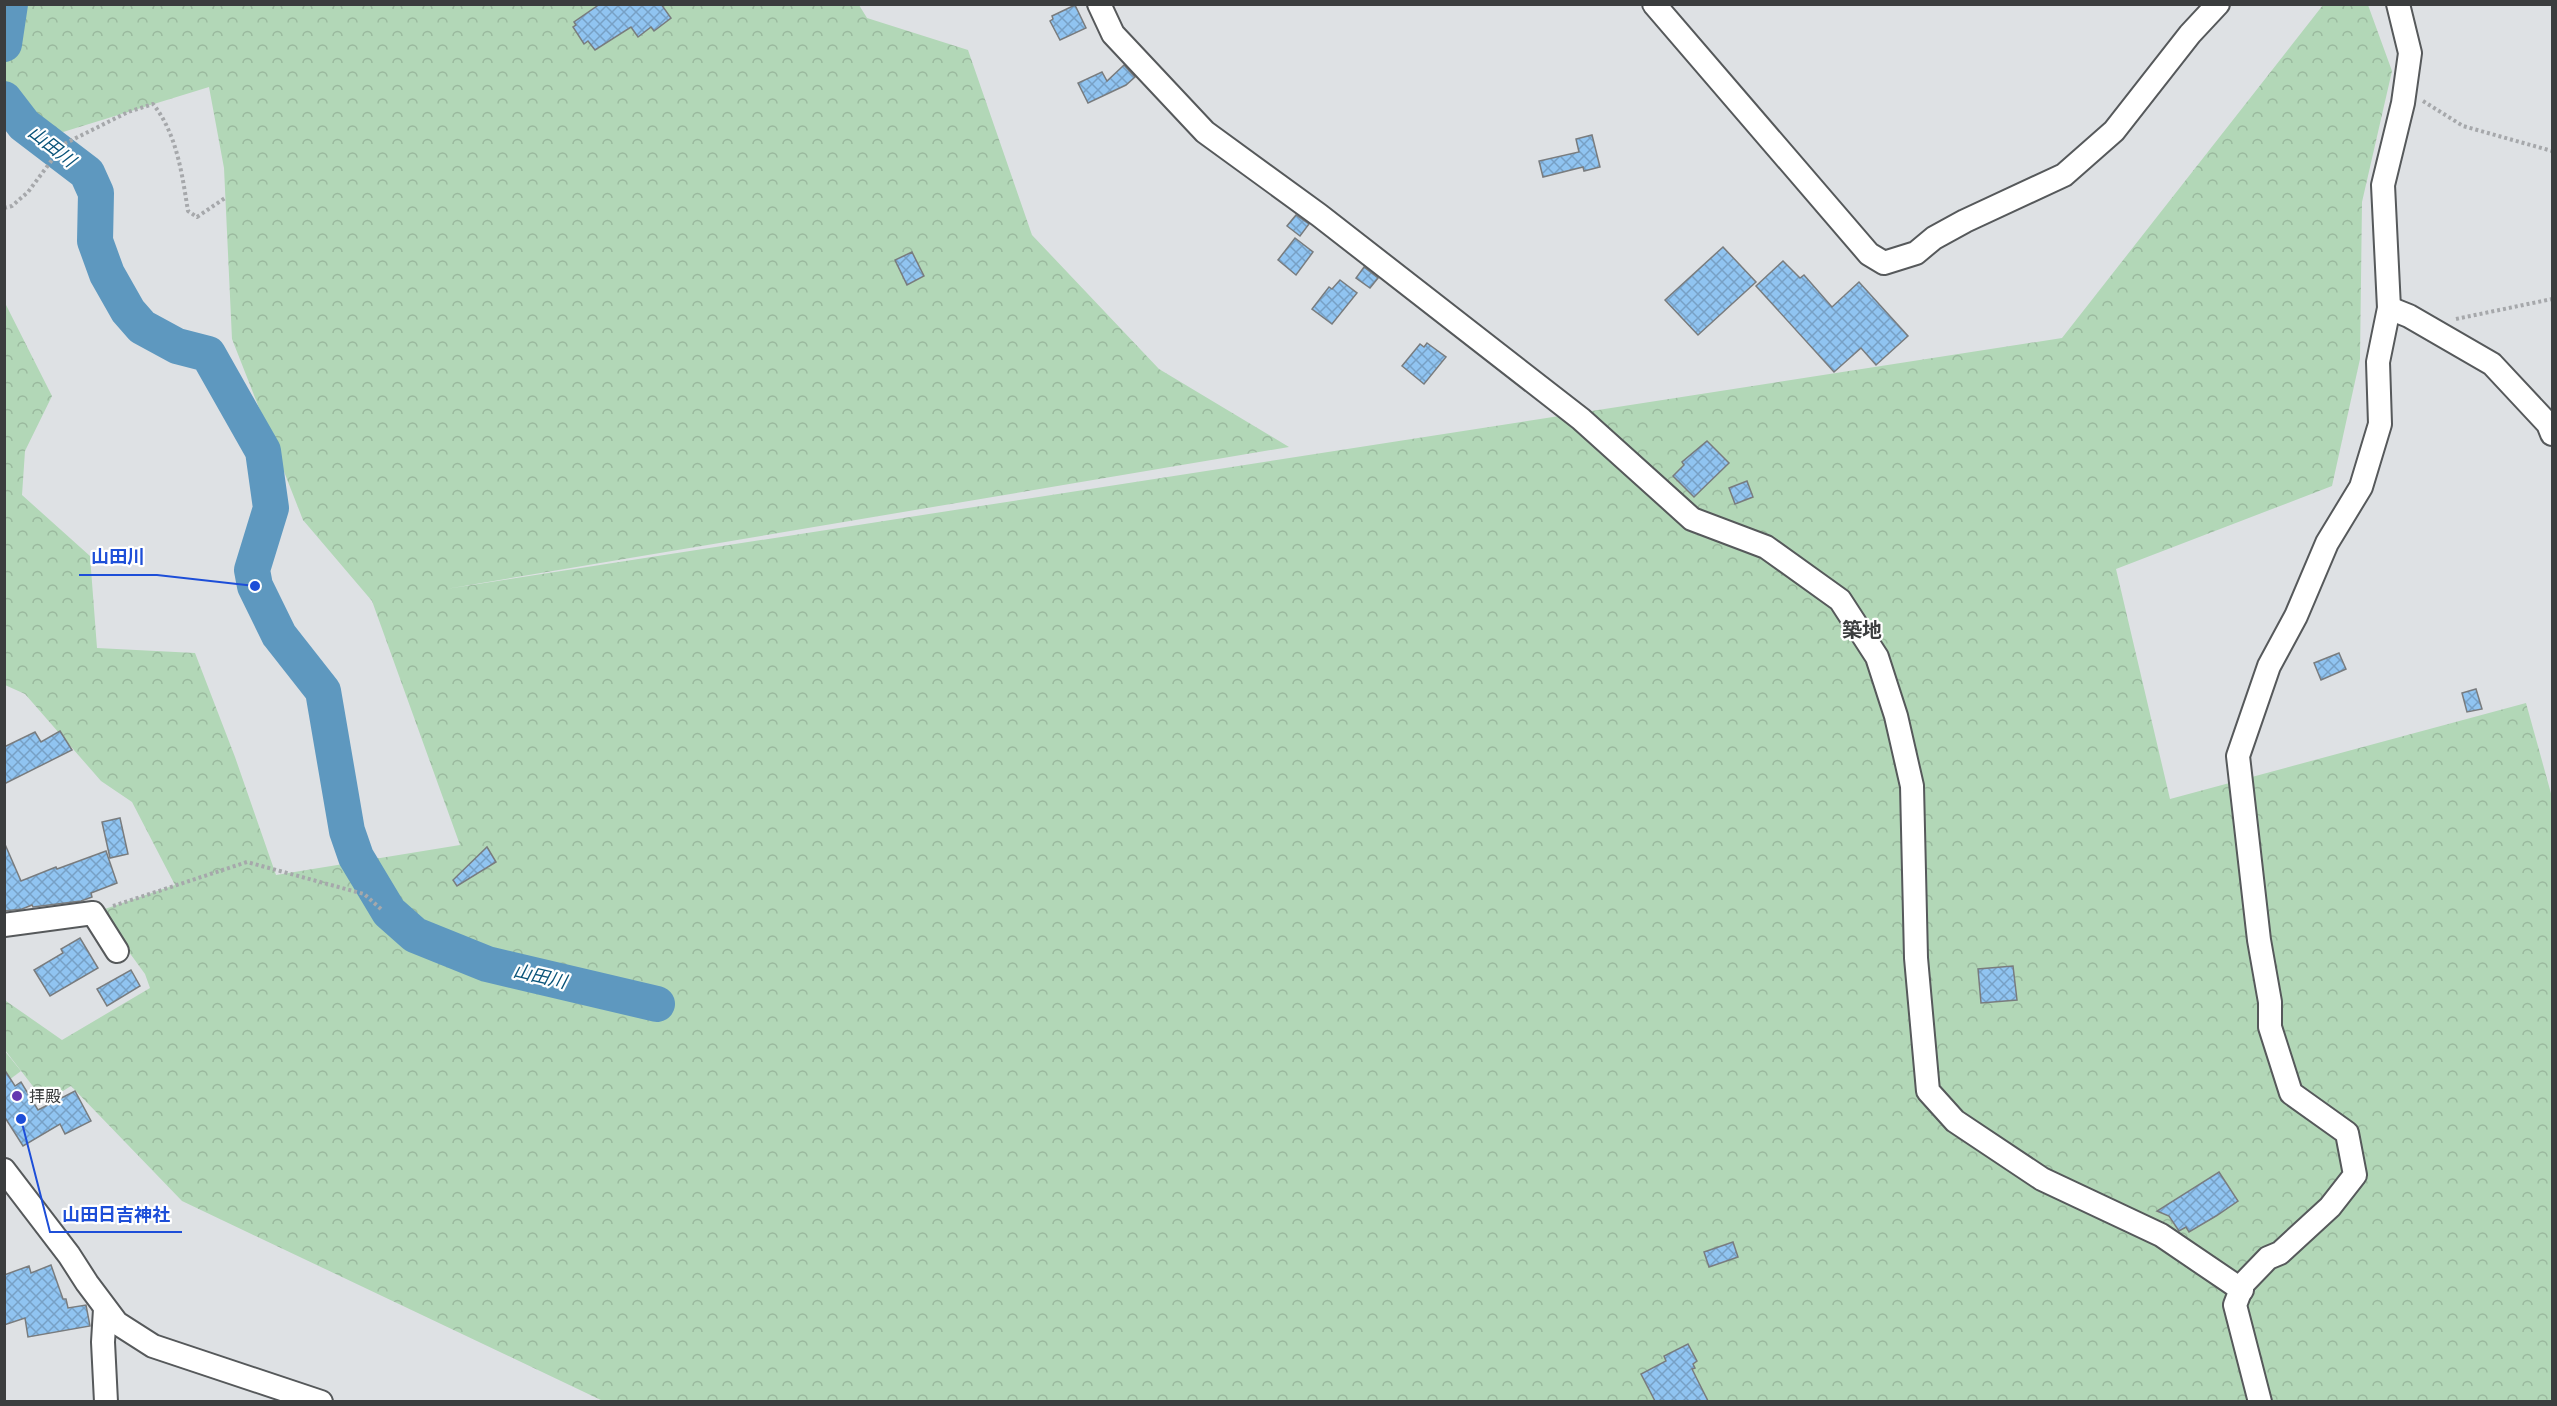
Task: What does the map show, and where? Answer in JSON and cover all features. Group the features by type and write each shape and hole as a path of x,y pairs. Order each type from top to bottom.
{"street":[{"path":"1099,4 1113,34 1205,132 1319,215 1581,419 1692,519 1766,547 1840,600 1877,657 1896,716 1912,786 1916,958 1929,1091 1955,1121 2042,1179 2161,1234 2242,1290"},
{"path":"1654,4 1861,245 1869,254 1884,263 1916,253 1934,238 1965,221 2064,175 2114,131 2190,34 2218,4"},
{"path":"2260,1401 2235,1305 2243,1284 2268,1258 2280,1253 2330,1207 2355,1175 2347,1133 2291,1093 2270,1028 2270,1002 2259,940 2238,756 2269,666 2296,616 2327,543 2361,487 2380,424 2378,362 2389,308 2383,185 2405,89 2410,53 2398,4"},
{"path":"2389,308 2492,364 2548,424 2553,434"},
{"path":"4,925 93,913 117,951"},
{"path":"4,1170 117,1323 153,1346 321,1401"},
{"path":"105,1309 103,1342 106,1401"}],"path":[{"path":"2405,89 2463,126 2553,151"},
{"path":"4,208 12,206 28,192 64,144 128,112 153,104 165,120 174,144 188,211 197,217 225,198"},
{"path":"2436,332 2452,320 2553,299"},
{"path":"93,913 247,862 364,894 382,910"}],"green space":[{"path":"20,5 859,5 867,18 968,50 1032,235 1159,369 1289,447 446,589 2062,338 2323,5 2368,5 2392,71 2362,202 2360,359 2332,486 2116,569 2170,799 2526,703 2552,797 2552,1401 603,1401 182,1201 71,1086 45,1102 5,1050 6,1001 62,1040 150,988 145,974 99,911 175,885 132,802 101,781 25,694 5,685 4,301 52,396 25,451 22,495 90,556 97,648 195,653 235,757 276,875 460,845 372,601 303,520 232,339 224,168 209,87 63,132 42,124 5,95 5,62 22,9"},
{"path":"4,1050 21,1071 5,1083 4,1082"}],"building":[{"path":"600,4 661,4 671,18 654,31 651,27 638,37 631,27 595,50 588,41 584,44 573,27 576,25 574,22"},
{"path":"1075,5 1086,28 1060,40 1050,21 1053,19 1052,16"},
{"path":"1124,65 1135,77 1126,85 1088,103 1078,83 1102,72 1107,81"},
{"path":"1592,135 1600,167 1584,171 1583,167 1543,177 1539,161 1579,152 1576,139"},
{"path":"1296,215 1309,224 1300,236 1287,226"},
{"path":"1295,238 1313,252 1296,275 1278,260"},
{"path":"1723,247 1756,282 1698,335 1665,300"},
{"path":"912,252 924,276 907,285 895,260"},
{"path":"1783,261 1800,278 1804,275 1832,307 1859,282 1908,336 1876,365 1861,348 1834,372 1756,286"},
{"path":"1364,267 1378,278 1370,288 1356,278"},
{"path":"1340,280 1357,293 1332,324 1312,309 1329,287 1332,289"},
{"path":"1427,343 1446,357 1424,384 1402,366 1420,344 1424,347"},
{"path":"1707,441 1729,463 1694,497 1673,476 1684,465 1682,462"},
{"path":"1747,481 1753,497 1735,504 1729,488"},
{"path":"2339,653 2346,669 2321,680 2314,663"},
{"path":"2476,689 2482,709 2467,712 2462,693"},
{"path":"60,731 72,750 4,784 4,747 35,732 41,742"},
{"path":"120,818 128,854 110,858 102,822"},
{"path":"4,842 21,881 106,851 117,883 91,893 92,897 81,901 33,907 32,905 22,909 4,911"},
{"path":"487,847 496,862 457,886 453,880"},
{"path":"80,938 98,968 50,996 34,970 63,953 61,949"},
{"path":"2013,966 2017,1000 1981,1003 1978,969"},
{"path":"131,970 140,986 107,1006 97,989"},
{"path":"4,1069 15,1086 21,1082 38,1110 75,1091 91,1121 65,1134 60,1124 23,1146 4,1116"},
{"path":"2219,1172 2238,1201 2216,1216 2189,1232 2186,1227 2179,1231 2169,1216 2157,1211"},
{"path":"1733,1242 1738,1257 1709,1267 1704,1252"},
{"path":"51,1265 68,1308 86,1305 90,1326 28,1337 25,1318 4,1325 4,1275 29,1266 31,1273"},
{"path":"1688,1344 1697,1361 1693,1364 1695,1368 1692,1369 1708,1401 1655,1401 1641,1374 1666,1361 1664,1356"}],"waterway":[{"name":"山田川","path":"4,44 10,4"},
{"name":"山田川","path":"4,99 24,125 87,173 96,193 95,241 107,274 128,311 142,327 177,346 208,354 263,451 271,508 252,570 255,586 279,635 323,691 347,831 356,857 389,912 415,935 487,964 657,1004"}],"place":[{"name":"山田川","path":"255,586"},
{"name":"拝殿","path":"17,1096"},
{"name":"山田日吉神社","path":"21,1119"}],"district":[{"name":"築地","path":"1862,630"}]}
